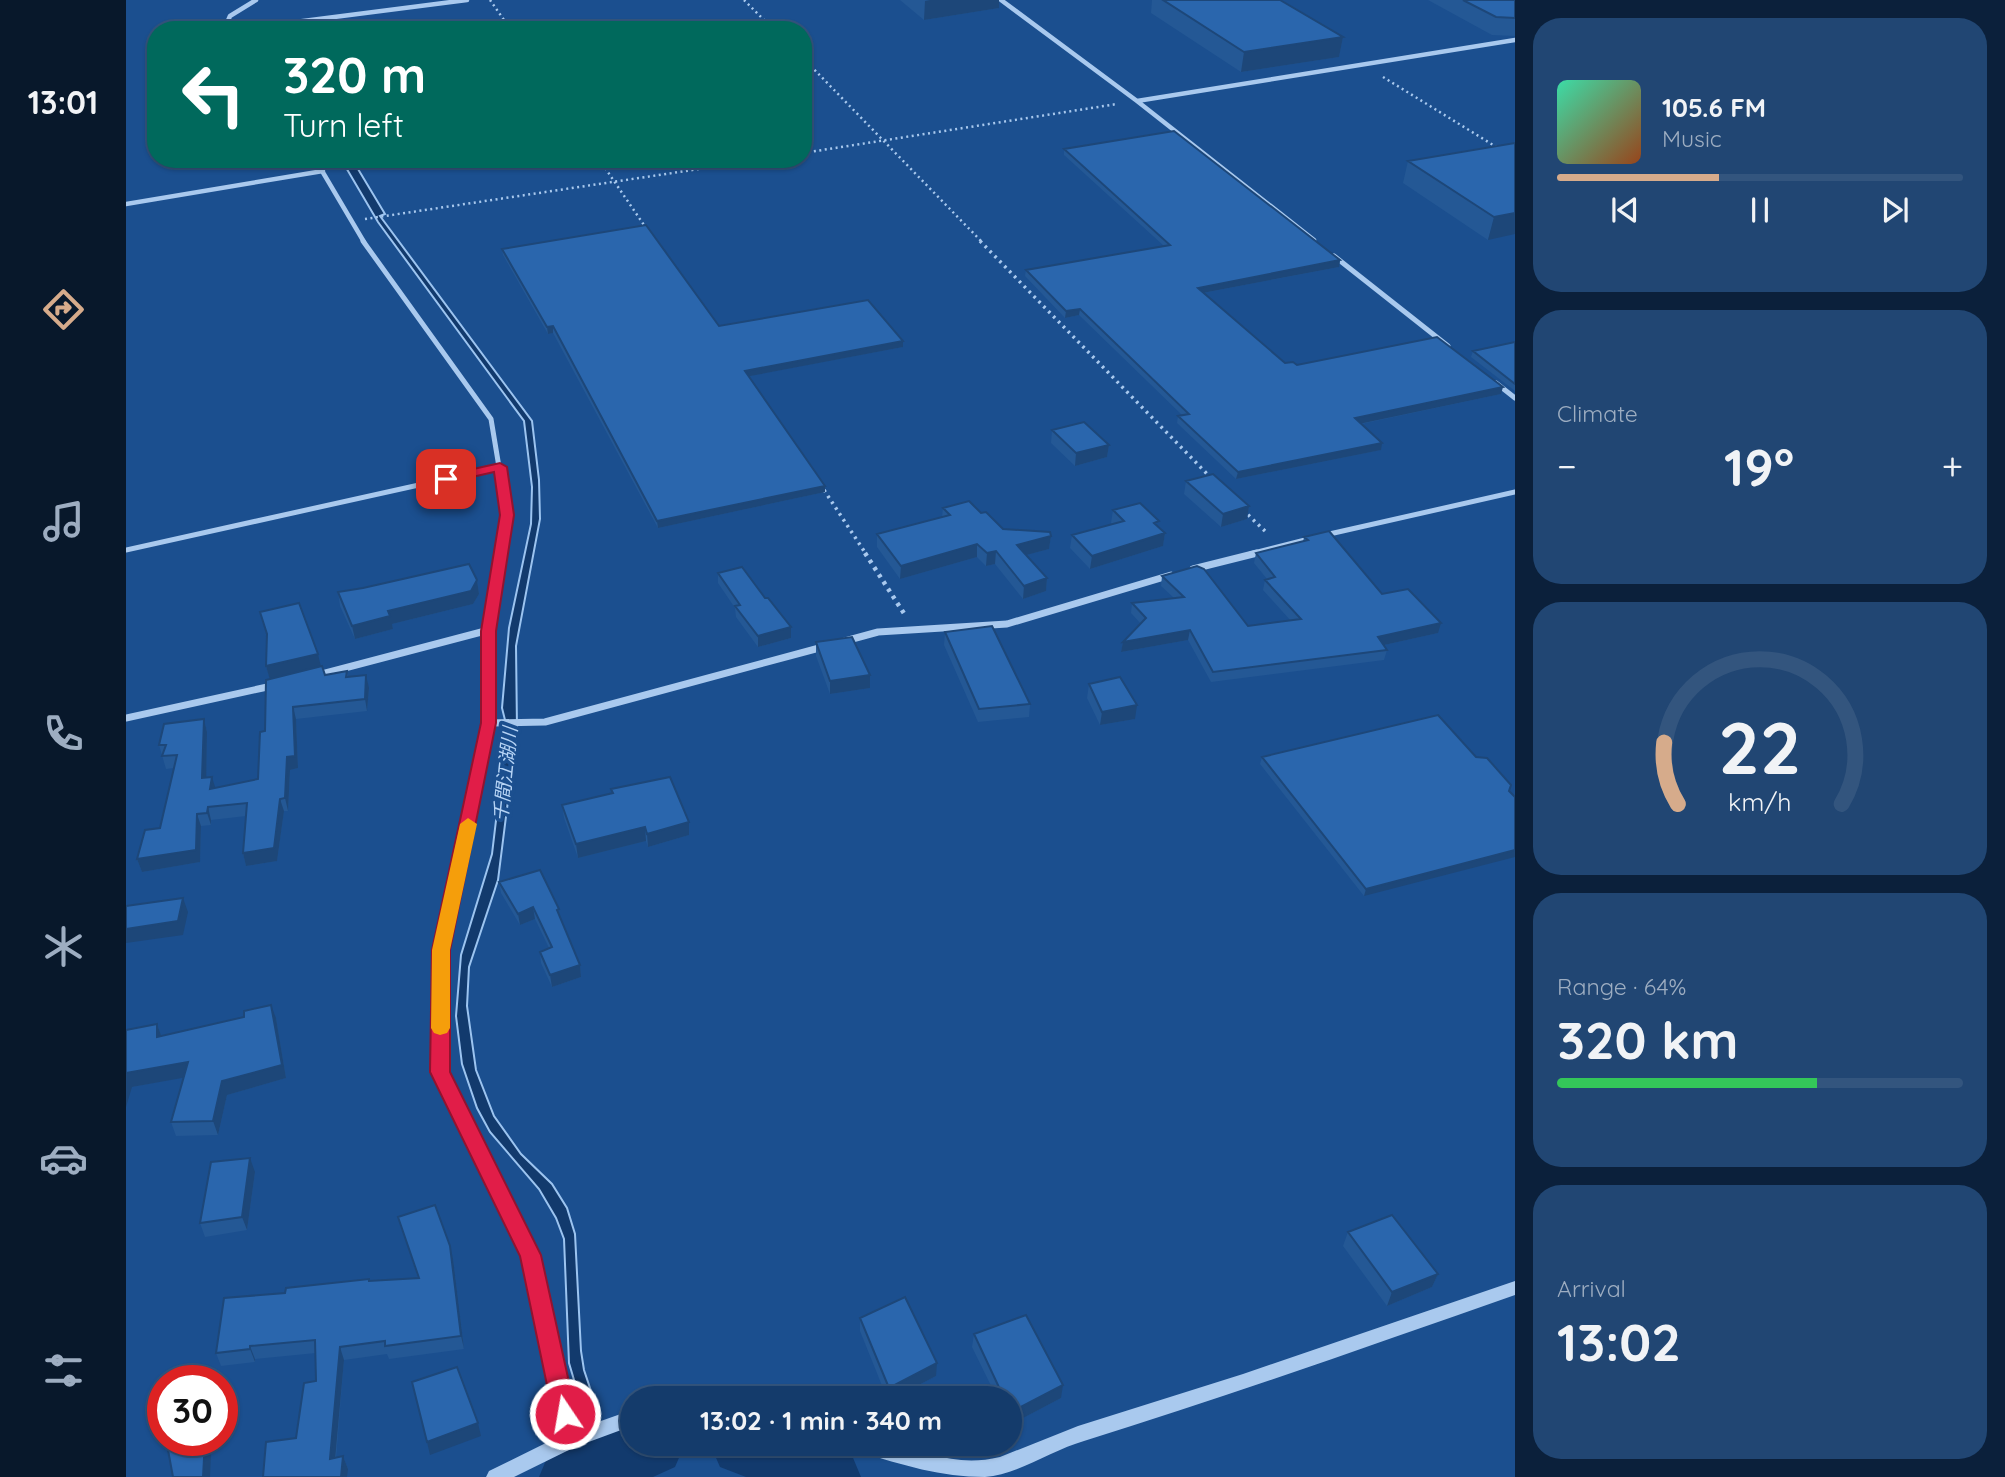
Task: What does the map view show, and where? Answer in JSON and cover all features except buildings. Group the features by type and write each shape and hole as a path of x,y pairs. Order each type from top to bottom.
{"street":[{"path":"228,21 230,16 256,0"},
{"path":"303,21 467,0"},
{"path":"1001,0 1138,101 1323,247"},
{"path":"1138,101 1515,40"},
{"path":"321,168 351,220 491,419 507,515 489,631 489,723 441,950 440,1072 531,1255 570,1440"},
{"path":"126,204 323,171"},
{"path":"1334,255 1451,348"},
{"path":"1494,381 1515,398"},
{"path":"126,550 500,467"},
{"path":"1187,571 1279,545 1515,492"},
{"path":"489,723 545,722 878,632 1007,624 1173,575"},
{"path":"305,678 489,631"},
{"path":"126,718 279,684"},
{"path":"904,1456 974,1471 1020,1458 1073,1436 1252,1379 1515,1288"},
{"path":"495,1477 570,1440 620,1422"}],"path":[{"path":"491,0 505,21"},
{"path":"744,0 765,21"},
{"path":"1362,65 1503,151"},
{"path":"812,67 887,140 1134,404 1212,479"},
{"path":"812,152 1138,101"},
{"path":"606,168 653,238"},
{"path":"351,220 709,168"},
{"path":"818,482 914,629"},
{"path":"1241,507 1279,545"}],"water":[{"path":"346,168 357,168 385,214 380,216 532,421 539,480 540,519 516,646 517,729 498,880 469,967 467,1006 476,1070 494,1116 521,1154 552,1184 567,1208 575,1234 581,1351 584,1370 598,1412 585,1417 569,1363 564,1239 556,1218 539,1189 490,1132 477,1108 462,1064 456,1016 461,955 492,854 507,728 502,708 509,628 531,524 532,487 524,421 378,222"}],"waterway":[{"name":"千間江湖川","path":"574,1477 623,1456"},
{"path":"788,1456 826,1477"}],"slow traffic":[{"path":"440,1028 441,950 468,824"}],"route":[{"path":"446,479 500,467 507,515 489,631 489,723 441,950 440,1072 531,1255 565,1414"}]}
